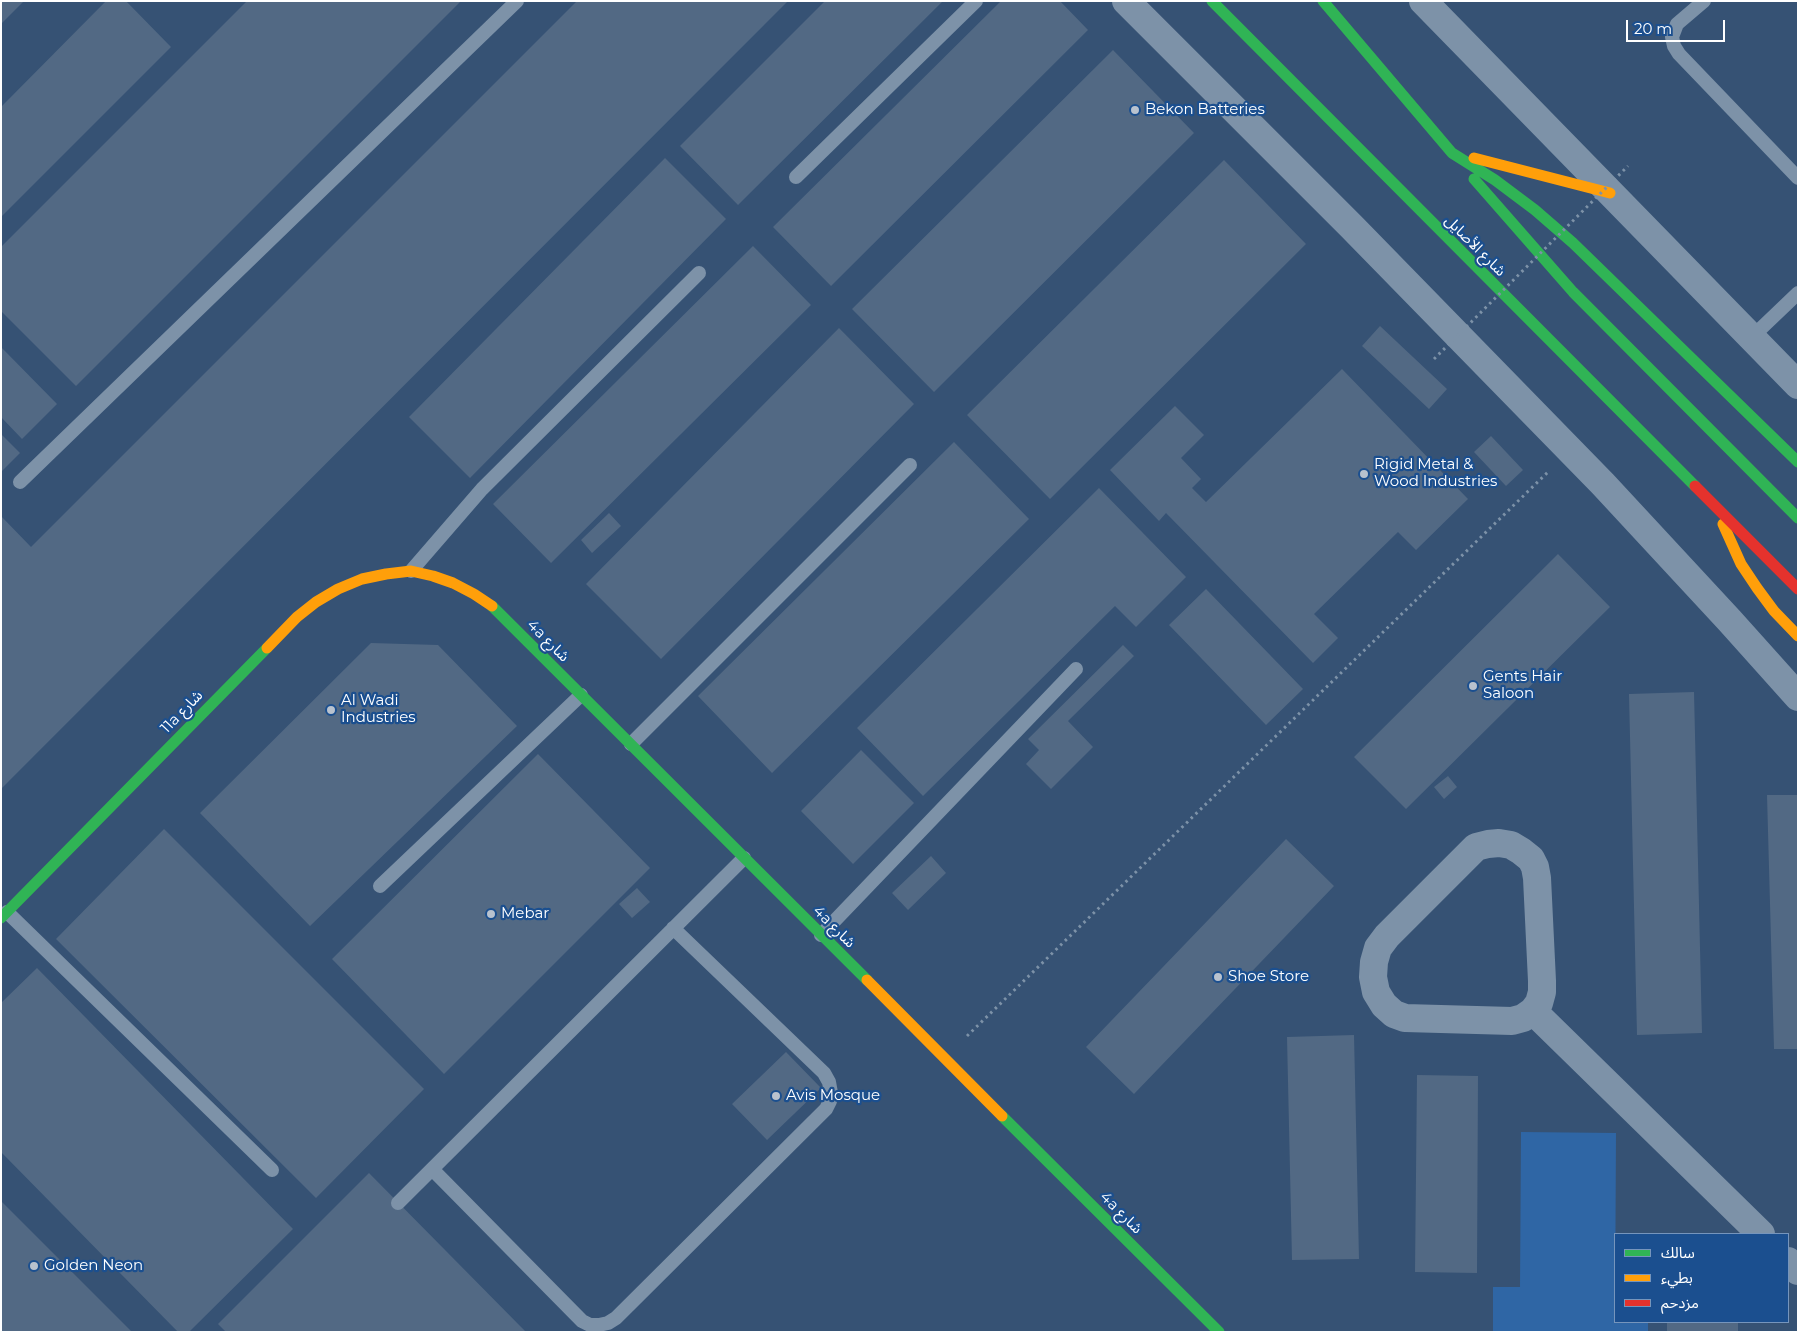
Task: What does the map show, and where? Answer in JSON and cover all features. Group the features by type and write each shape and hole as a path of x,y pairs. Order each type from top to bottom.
{"street":[{"path":"1126,1 1352,227 1603,484 1798,697"},
{"name":"شارع الأصايل","path":"1212,1 1718,511 1798,589"},
{"path":"1323,1 1527,241 1573,292 1798,518"},
{"path":"1423,1 1798,385"},
{"path":"1452,153 1610,194"},
{"path":"1452,153 1495,180 1535,210 1573,243 1798,462"},
{"path":"1718,511 1728,538 1746,572 1774,611 1798,636"},
{"name":"4a شارع","path":"411,572 433,576 453,583 493,607 1219,1332"},
{"name":"11a شارع","path":"4,915 296,617 338,589 362,579 386,574 411,572"},
{"path":"1499,843 1516,848 1530,859 1538,878 1542,992 1539,1002 1533,1011 1523,1018 1512,1021 1405,1018 1394,1014 1384,1005 1376,992 1373,977 1374,962 1378,948 1386,936 1476,848 1488,844 1499,843"},
{"path":"1533,1011 1760,1233"},
{"path":"1789,1262 1798,1271"}],"lane":[{"path":"20,482 518,1"},
{"path":"796,178 976,1"},
{"path":"1704,1 1677,24 1672,37 1674,46 1679,54 1798,178"},
{"path":"411,572 482,490 699,273"},
{"path":"1752,337 1798,293"},
{"path":"631,744 910,464"},
{"path":"821,935 1076,669"},
{"path":"380,886 580,695"},
{"path":"398,1203 744,858"},
{"path":"4,915 272,1170"},
{"path":"432,1169 582,1321 590,1325 599,1325 608,1323 616,1318 826,1109 830,1102 831,1093 829,1082 824,1073 673,928"}],"path":[{"path":"1434,359 1628,166"},
{"path":"944,1058 1551,468"}],"shaded area":[{"path":"1521,1132 1616,1133 1614,1323 1648,1323 1648,1332 1493,1332 1493,1287 1520,1287"}],"building":[{"path":"1,1 24,1 1,24"},
{"path":"106,1 126,1 171,47 1,217 1,107"},
{"path":"247,1 461,1 76,386 1,311 1,247"},
{"path":"577,1 788,1 1,789 1,516 31,547"},
{"path":"825,1 943,1 738,205 680,146"},
{"path":"1001,1 1060,1 1088,30 831,286 773,227"},
{"path":"1113,50 1194,133 934,392 852,309"},
{"path":"665,158 726,219 470,478 409,417"},
{"path":"1224,160 1306,244 1050,499 967,415"},
{"path":"753,246 811,305 551,563 493,504"},
{"path":"1380,326 1447,389 1429,409 1362,346"},
{"path":"839,328 914,404 661,659 586,584"},
{"path":"1,347 57,404 22,439 1,417"},
{"path":"1342,369 1468,499 1416,550 1398,532 1314,614 1338,638 1313,663 1166,513 1159,521 1110,470 1175,406 1204,435 1181,458 1201,479 1192,488 1206,502"},
{"path":"1,434 20,453 1,472"},
{"path":"1491,436 1523,470 1506,486 1474,452"},
{"path":"954,442 1029,519 772,773 698,696"},
{"path":"1099,488 1186,577 1136,627 1115,606 923,796 857,728"},
{"path":"609,513 621,526 592,553 581,540"},
{"path":"1558,554 1610,607 1406,809 1354,757"},
{"path":"1206,589 1303,689 1266,725 1169,625"},
{"path":"371,643 438,645 517,726 310,926 200,813"},
{"path":"1123,645 1134,656 1068,721 1093,747 1051,789 1026,764 1039,750 1028,739"},
{"path":"1694,692 1702,1033 1637,1035 1629,694"},
{"path":"861,750 914,803 853,864 801,811"},
{"name":"Mebar","path":"538,754 650,868 444,1074 332,959"},
{"path":"1448,776 1457,787 1444,799 1434,787"},
{"path":"1767,795 1798,795 1798,1049 1774,1049"},
{"path":"164,829 424,1089 316,1198 56,939"},
{"path":"1286,839 1334,886 1134,1094 1086,1047"},
{"path":"931,856 946,873 908,910 892,893"},
{"path":"637,888 650,902 632,918 619,904"},
{"path":"37,968 293,1229 189,1332 178,1332 1,1152 1,1003"},
{"path":"1354,1035 1359,1259 1292,1260 1287,1037"},
{"name":"Avis Mosque","path":"786,1052 821,1088 767,1140 732,1104"},
{"path":"1417,1075 1478,1076 1477,1273 1415,1272"},
{"path":"369,1173 526,1332 226,1332 218,1324"},
{"name":"Golden Neon","path":"1,1201 132,1332 1,1332"},
{"path":"1667,1323 1738,1323 1738,1332 1667,1332"}],"traffic: fast":[{"path":"1212,1 1695,486"},
{"path":"1323,1 1452,153 1495,180 1535,210 1573,243 1798,462"},
{"path":"1474,179 1573,292 1798,518"},
{"path":"492,606 867,980"},
{"path":"1,918 267,648"},
{"path":"1002,1116 1219,1332"}],"traffic: slow":[{"path":"1474,158 1610,193"},
{"path":"1723,524 1741,564 1757,588 1774,611 1798,636"},
{"path":"267,648 297,617 316,602 338,589 362,579 386,574 411,571 433,576 453,583 492,606"},
{"path":"867,980 1002,1116"}],"traffic: jam":[{"path":"1695,486 1798,589"}],"place":[{"name":"Bekon Batteries","path":"1135,110"},
{"name":"Rigid Metal & Wood Industries","path":"1364,474"},
{"name":"Gents Hair Saloon","path":"1473,686"},
{"name":"Al Wadi Industries","path":"331,710"},
{"name":"Mebar","path":"491,914"},
{"name":"Shoe Store","path":"1218,977"},
{"name":"Avis Mosque","path":"776,1096"},
{"name":"Golden Neon","path":"34,1266"}]}
